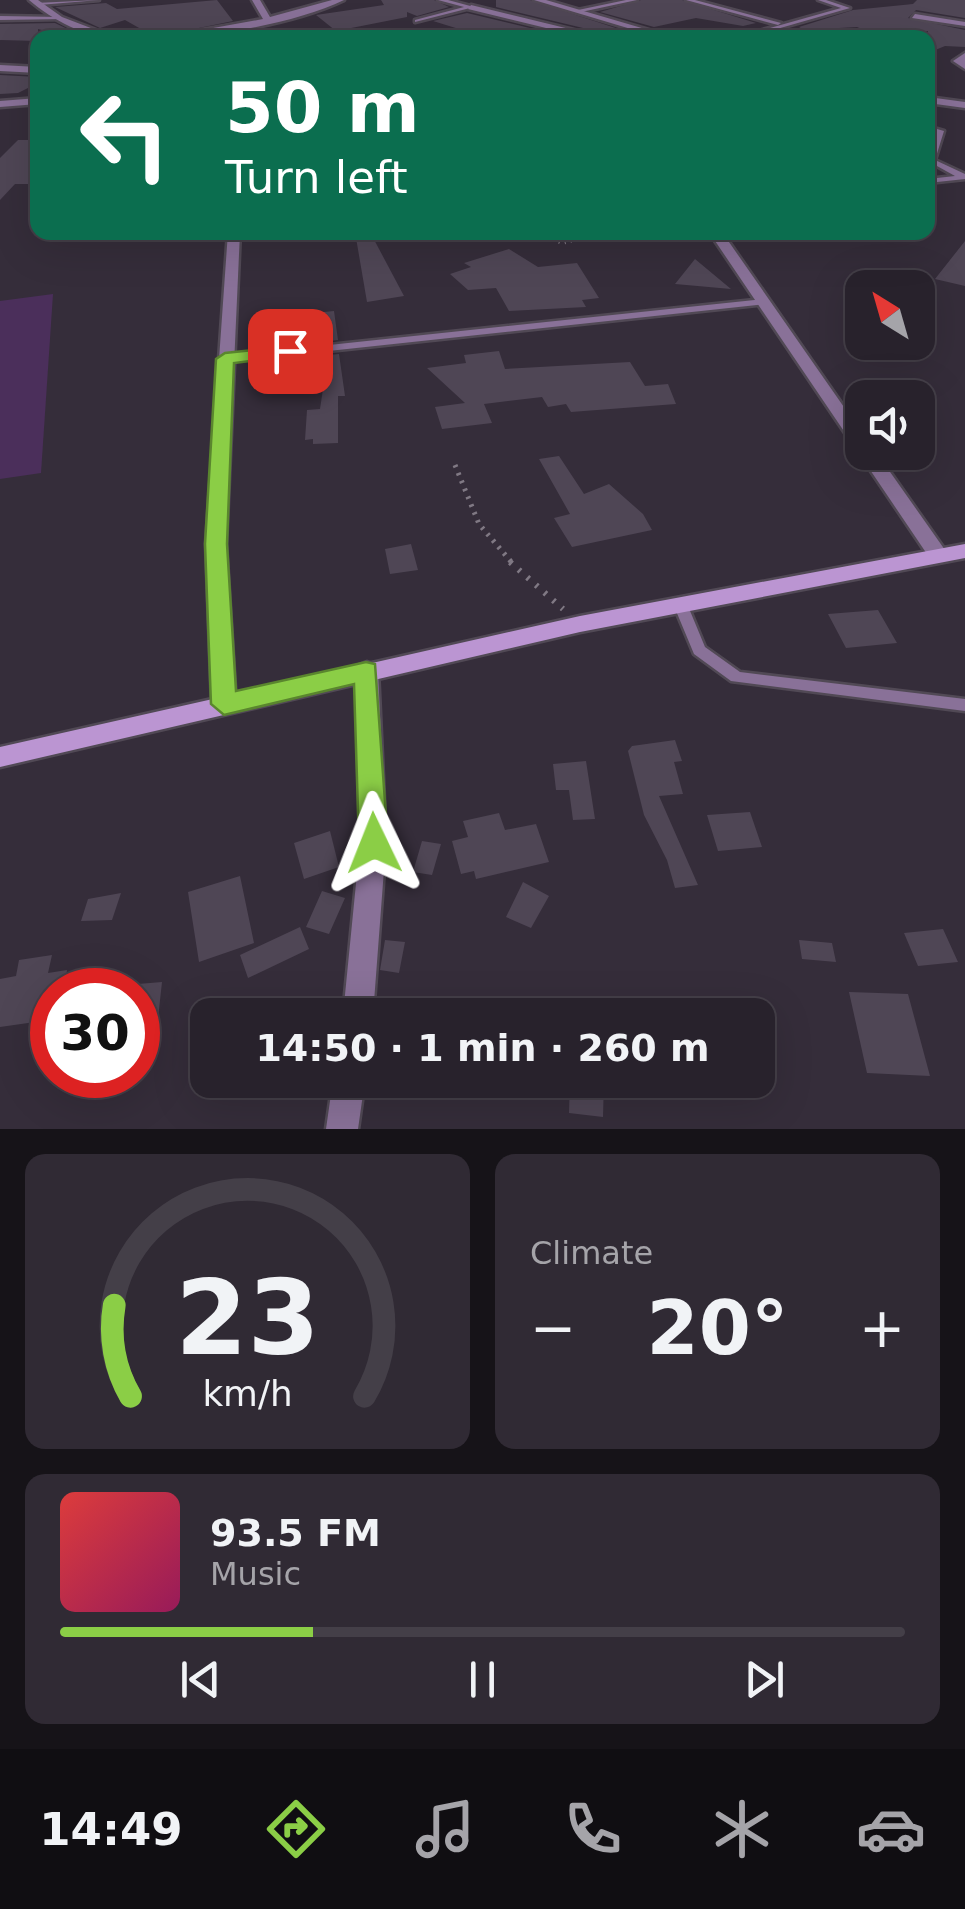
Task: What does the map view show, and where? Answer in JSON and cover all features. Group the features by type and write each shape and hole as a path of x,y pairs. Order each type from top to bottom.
{"main road":[{"path":"0,756 580,624 965,551"}],"street":[{"path":"36,1 95,0"},
{"path":"256,0 268,21"},
{"path":"212,30 268,21 318,2 340,0"},
{"path":"538,0 642,30"},
{"path":"36,1 59,19 90,30"},
{"path":"471,7 563,30"},
{"path":"915,16 965,24"},
{"path":"0,18 59,19"},
{"path":"965,56 958,61 965,66"},
{"path":"0,68 30,70"},
{"path":"935,101 965,106"},
{"path":"0,104 30,102"},
{"path":"224,704 216,544 233,240"},
{"path":"721,240 845,421"},
{"path":"879,470 938,556"},
{"path":"360,998 374,843 366,671"},
{"path":"342,1129 346,1098"}],"lane":[{"path":"440,0 471,7"},
{"path":"580,10 634,0"},
{"path":"689,0 779,24"},
{"path":"761,30 847,8 822,0"},
{"path":"417,21 471,7"},
{"path":"935,146 940,131"},
{"path":"935,163 965,178"},
{"path":"935,180 965,178"},
{"path":"225,359 764,302"},
{"path":"681,606 699,650 736,678 965,704"}],"path":[{"path":"455,465 479,524 506,558 580,624"}],"shaded area":[{"path":"53,294 41,473 0,479 0,301"}],"building":[{"path":"217,0 233,21 189,30 143,30 125,20 100,28 55,7 106,3 117,9"},
{"path":"381,0 434,0 449,7 417,16 407,12 407,17 341,30 335,30 316,15 384,5"},
{"path":"496,0 530,0 622,30 586,30 496,7"},
{"path":"641,0 682,0 756,23 743,26 696,18 654,27 600,12"},
{"path":"917,0 965,0 965,18 916,10 908,18 965,30 965,47 945,46 935,50 935,30 799,27 853,10 913,4"},
{"path":"467,13 538,30 462,30 433,21"},
{"path":"55,23 70,30 30,30 30,41 0,40 0,24"},
{"path":"0,75 30,77 30,87 18,93 0,94"},
{"path":"18,140 30,140 30,184 15,184 0,200 0,158"},
{"path":"356,240 374,240 404,296 367,302"},
{"path":"965,241 965,286 935,279"},
{"path":"509,249 538,267 577,263 599,298 582,300 586,307 509,311 496,288 468,290 450,274 471,267 464,263"},
{"path":"695,259 731,289 675,284"},
{"path":"334,311 338,340 307,344 304,314"},
{"path":"499,351 505,369 630,362 645,386 668,384 676,404 571,412 566,404 548,407 542,397 484,404 492,423 442,429 435,407 465,403 427,368 466,363 464,355"},
{"path":"339,354 345,396 338,396 338,443 313,444 313,439 305,440 307,410 320,409 326,369 307,371 306,357"},
{"path":"559,456 584,494 609,484 643,514 652,530 572,547 554,518 570,514 539,459"},
{"path":"411,544 418,570 390,574 385,549"},
{"path":"878,610 897,643 846,648 828,614"},
{"path":"675,740 682,761 674,762 683,794 659,796 698,885 675,888 667,860 644,815 628,751 632,746"},
{"path":"586,761 595,819 573,820 569,790 556,790 553,764"},
{"path":"750,812 762,847 718,851 707,815"},
{"path":"499,813 505,830 536,824 549,862 476,879 474,871 461,874 452,841 468,837 463,821"},
{"path":"330,831 339,867 304,879 294,843"},
{"path":"422,841 441,844 432,875 413,872"},
{"path":"240,876 254,943 199,962 188,892"},
{"path":"523,882 549,896 531,928 506,917"},
{"path":"322,891 345,898 329,934 306,927"},
{"path":"121,893 112,920 81,921 88,899"},
{"path":"300,927 309,949 248,978 240,955"},
{"path":"943,929 958,962 918,966 904,933"},
{"path":"385,940 405,942 399,973 380,970"},
{"path":"799,940 832,943 836,962 802,959"},
{"path":"52,955 49,968 30,968 30,1023 0,1027 0,979 16,976 19,960"},
{"path":"849,992 908,994 930,1076 867,1073"},
{"path":"509,996 551,996 551,998"},
{"path":"569,1098 604,1098 603,1117 569,1113"}],"route":[{"path":"290,351 225,359 216,544 224,704 366,671 374,843"}]}
